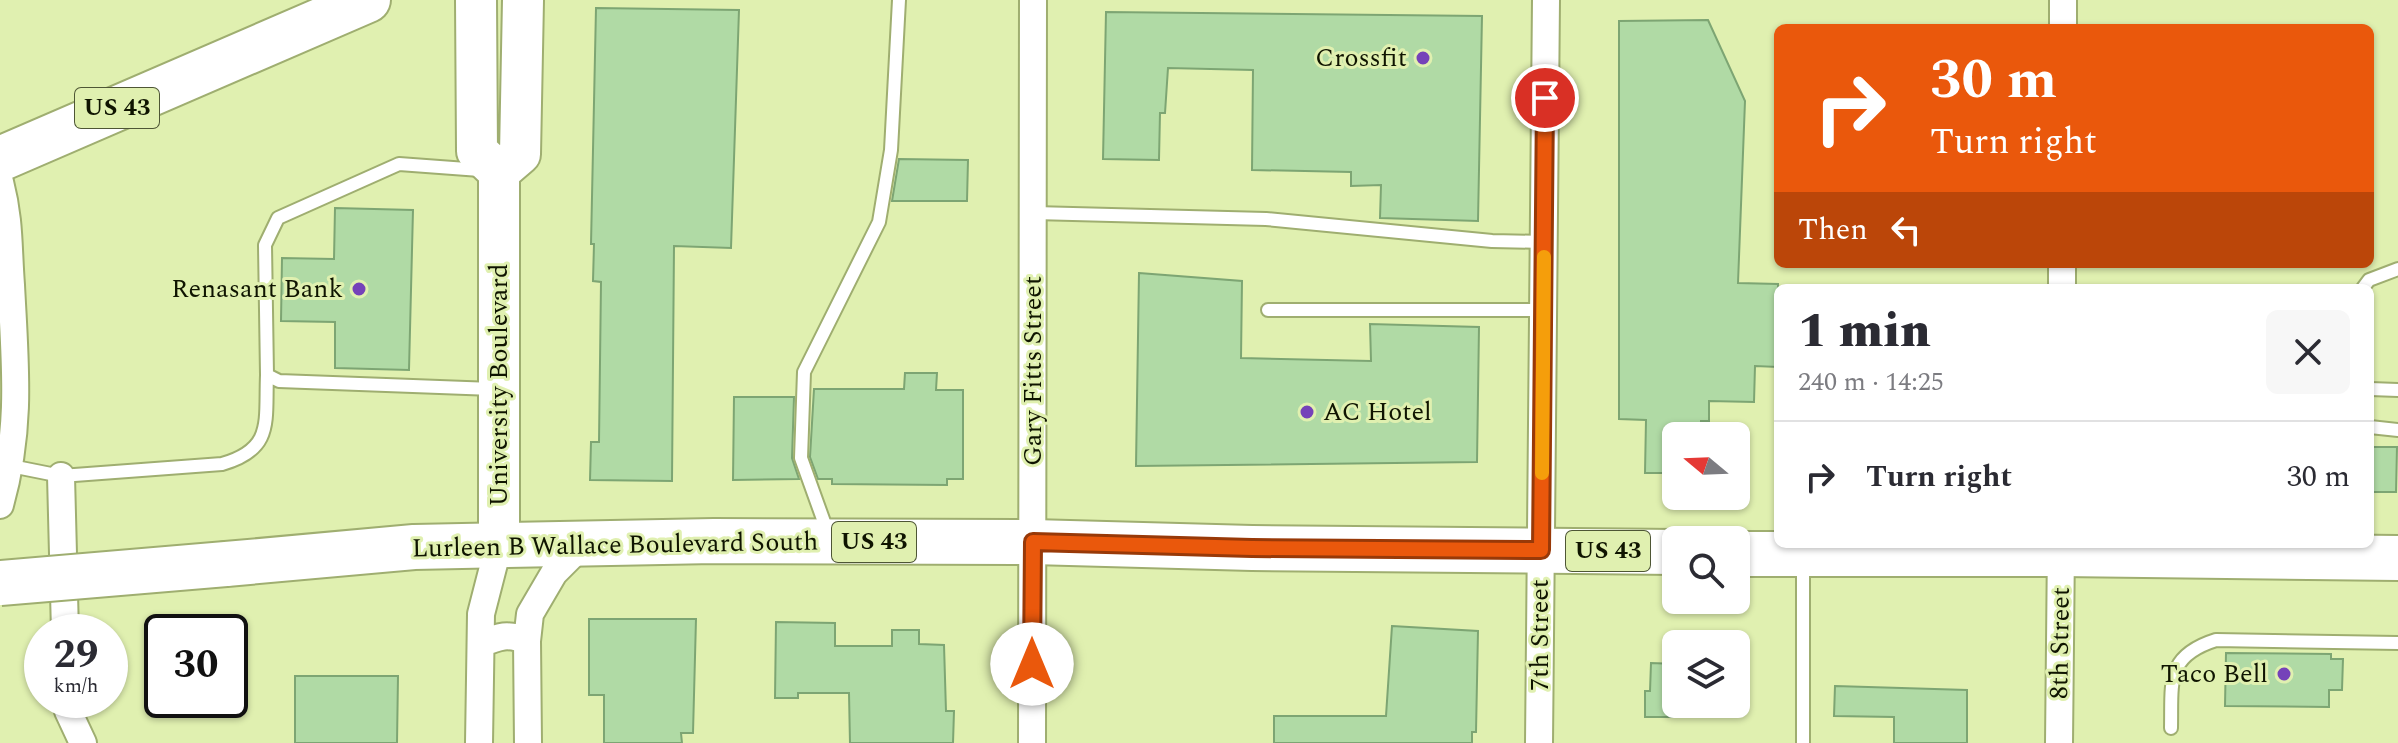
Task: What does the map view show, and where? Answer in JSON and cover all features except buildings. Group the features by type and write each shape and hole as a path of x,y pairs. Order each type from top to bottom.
{"highway":[{"name":"US 43","path":"0,159 368,0"},
{"name":"Lurleen B Wallace Boulevard South","path":"0,583 414,547 499,544 1033,542 1252,548 1662,552"},
{"path":"1750,554 2061,549 2398,558"}],"main road":[{"path":"476,0 477,151 499,172 520,154 523,0"},
{"name":"University Boulevard","path":"499,172 499,544"}],"street":[{"name":"Gary Fitts Street","path":"1032,743 1033,0"},
{"name":"7th Street","path":"1539,743 1546,0"},
{"path":"2063,0 2063,24"},
{"path":"0,182 8,212 5,282 17,401 11,466 0,505"},
{"path":"61,476 64,614"},
{"path":"528,743 527,641 530,614 554,573 584,543"},
{"name":"University Boulevard","path":"479,743 481,614 499,544"},
{"name":"8th Street","path":"2059,743 2061,549"},
{"path":"481,644 501,635 515,635 527,641"},
{"path":"71,718 83,743"}],"lane":[{"path":"832,541 801,458 804,372 879,222 891,150 899,0"},
{"path":"11,466 61,476 222,464 243,458 257,447 265,424 265,245 278,218 399,164 499,172"},
{"path":"1034,213 1266,219 1492,241 1544,242"},
{"path":"2366,284 2398,269"},
{"path":"1268,310 1543,310"},
{"path":"267,375 279,381 500,389"},
{"path":"2374,389 2398,390"},
{"path":"2374,427 2398,430"},
{"path":"1803,554 1803,743"},
{"path":"2171,728 2172,678 2181,658 2198,646 2216,640 2398,643"}],"slow traffic":[{"path":"1542,473 1544,257"}],"place":[{"name":"Crossfit","path":"1423,58"},
{"name":"Renasant Bank","path":"359,289"},
{"name":"AC Hotel","path":"1307,412"},
{"name":"Taco Bell","path":"2284,674"}],"route":[{"path":"1032,664 1033,542 1252,548 1541,550 1545,98"}]}
